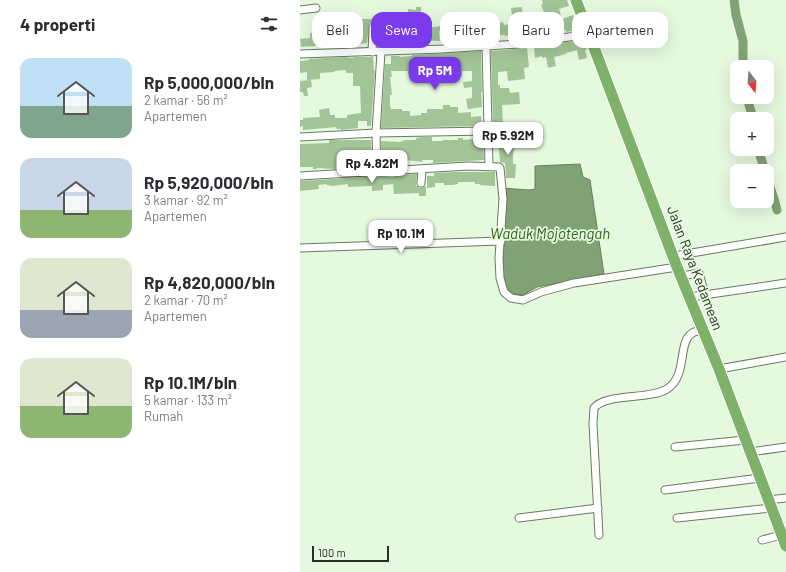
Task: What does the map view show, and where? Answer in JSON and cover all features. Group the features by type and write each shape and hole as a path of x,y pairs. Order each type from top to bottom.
{"highway":[{"name":"Jalan Raya Kedamean","path":"576,0 580,12"},
{"name":"Jalan Raya Kedamean","path":"594,48 786,546"}],"street":[{"path":"300,10 316,8"},
{"path":"500,44 572,36"},
{"path":"372,48 372,52"},
{"path":"300,54 381,52 451,48"},
{"path":"486,48 489,166"},
{"path":"377,172 376,133 381,52"},
{"path":"300,137 376,133 488,131"},
{"path":"300,176 422,170 468,166 489,166 500,168 503,199 499,258 502,286 506,295 517,300 523,300 541,292 574,283 680,272 699,273 705,295"},
{"path":"421,184 422,170"},
{"path":"674,256 786,237"},
{"path":"300,248 501,241"},
{"path":"690,297 786,283"},
{"path":"599,535 593,424 594,408 601,402 607,400 641,396 666,390 671,386 679,372 682,364 684,345 687,339 694,332 704,331"},
{"path":"719,369 786,358"},
{"path":"676,447 745,440"},
{"path":"750,452 786,447"},
{"path":"665,490 760,478"},
{"path":"677,518 770,504 786,498"},
{"path":"519,518 598,508"},
{"path":"762,540 782,535"}],"water":[{"name":"Waduk Mojotengah","path":"580,164 583,177 590,180 604,274 537,287 523,295 511,293 502,286 502,188 535,189 535,166"}],"building":[{"path":"542,0 567,0 569,6 559,9 560,12 544,12 541,5 543,4"},
{"path":"416,7 421,7 421,12 408,12 408,9 416,10"},
{"path":"522,7 522,12 512,12 511,8"},
{"path":"572,15 572,31 566,32 566,30 564,30 564,18"},
{"path":"363,19 371,19 369,26 367,43 363,44"},
{"path":"500,22 503,22 504,25 508,25 508,36 500,35"},
{"path":"440,26 440,41 432,41 432,27"},
{"path":"310,33 312,33 312,46 301,47 300,39 310,38"},
{"path":"572,41 572,48 587,48 585,50 587,58 579,60 577,50 554,57 556,66 548,68 546,57 542,58 542,56 535,58 534,48 564,48 564,42"},
{"path":"527,48 529,67 524,68 525,79 508,81 507,71 498,72 498,85 500,85 500,88 509,88 510,93 519,92 520,104 502,105 503,124 493,125 491,51"},
{"path":"481,51 482,107 468,109 466,99 472,98 472,87 464,88 463,82 472,81 472,71 462,71 462,76 458,76 457,66 444,67 445,75 440,75 440,66 431,66 432,69 421,70 421,65 412,66 413,74 408,74 408,71 391,71 392,77 390,77 392,95 390,95 390,104 391,109 410,111 410,116 427,113 427,109 443,109 443,105 450,105 450,107 458,107 458,113 471,112 471,117 481,116 482,126 381,128 385,64 391,64 391,56 400,57"},
{"path":"345,57 373,57 375,71 371,126 367,126 367,121 358,121 358,128 341,130 337,129 336,127 303,130 303,126 300,127 300,120 303,120 303,118 320,117 319,110 329,108 330,115 335,115 335,118 347,118 347,115 361,113 360,86 353,86 353,73 346,73 346,70 320,73 320,79 307,80 307,72 300,73 300,61"},
{"path":"311,80 312,87 307,88 308,96 304,96 303,92 300,92 300,81"},
{"path":"432,137 432,141 443,141 458,140 458,138 463,138 463,140 483,137 484,160 433,163 433,160 422,160 422,162 406,160 406,164 382,166 381,141 401,142 406,140 416,140 416,138"},
{"path":"498,139 517,139 513,155 513,164 516,164 515,178 506,178 505,163 500,162"},
{"path":"329,140 371,140 372,164 352,165 352,168 334,169 313,169 313,167 300,167 300,144 329,143"},
{"path":"495,172 495,186 475,184 475,182 458,182 458,184 453,185 435,183 435,187 427,188 427,176 434,176 434,173"},
{"path":"417,174 416,185 420,188 426,186 426,196 419,196 419,193 394,194 393,184 383,185 383,190 372,191 372,186 348,187 348,184 333,186 327,184 318,185 319,189 300,191 300,181 382,176 394,177 394,175"}],"waterway":[{"path":"734,0 736,15 743,41 743,60"},
{"path":"749,104 751,112"},
{"path":"760,156 763,164"},
{"path":"774,199 777,210"}]}
